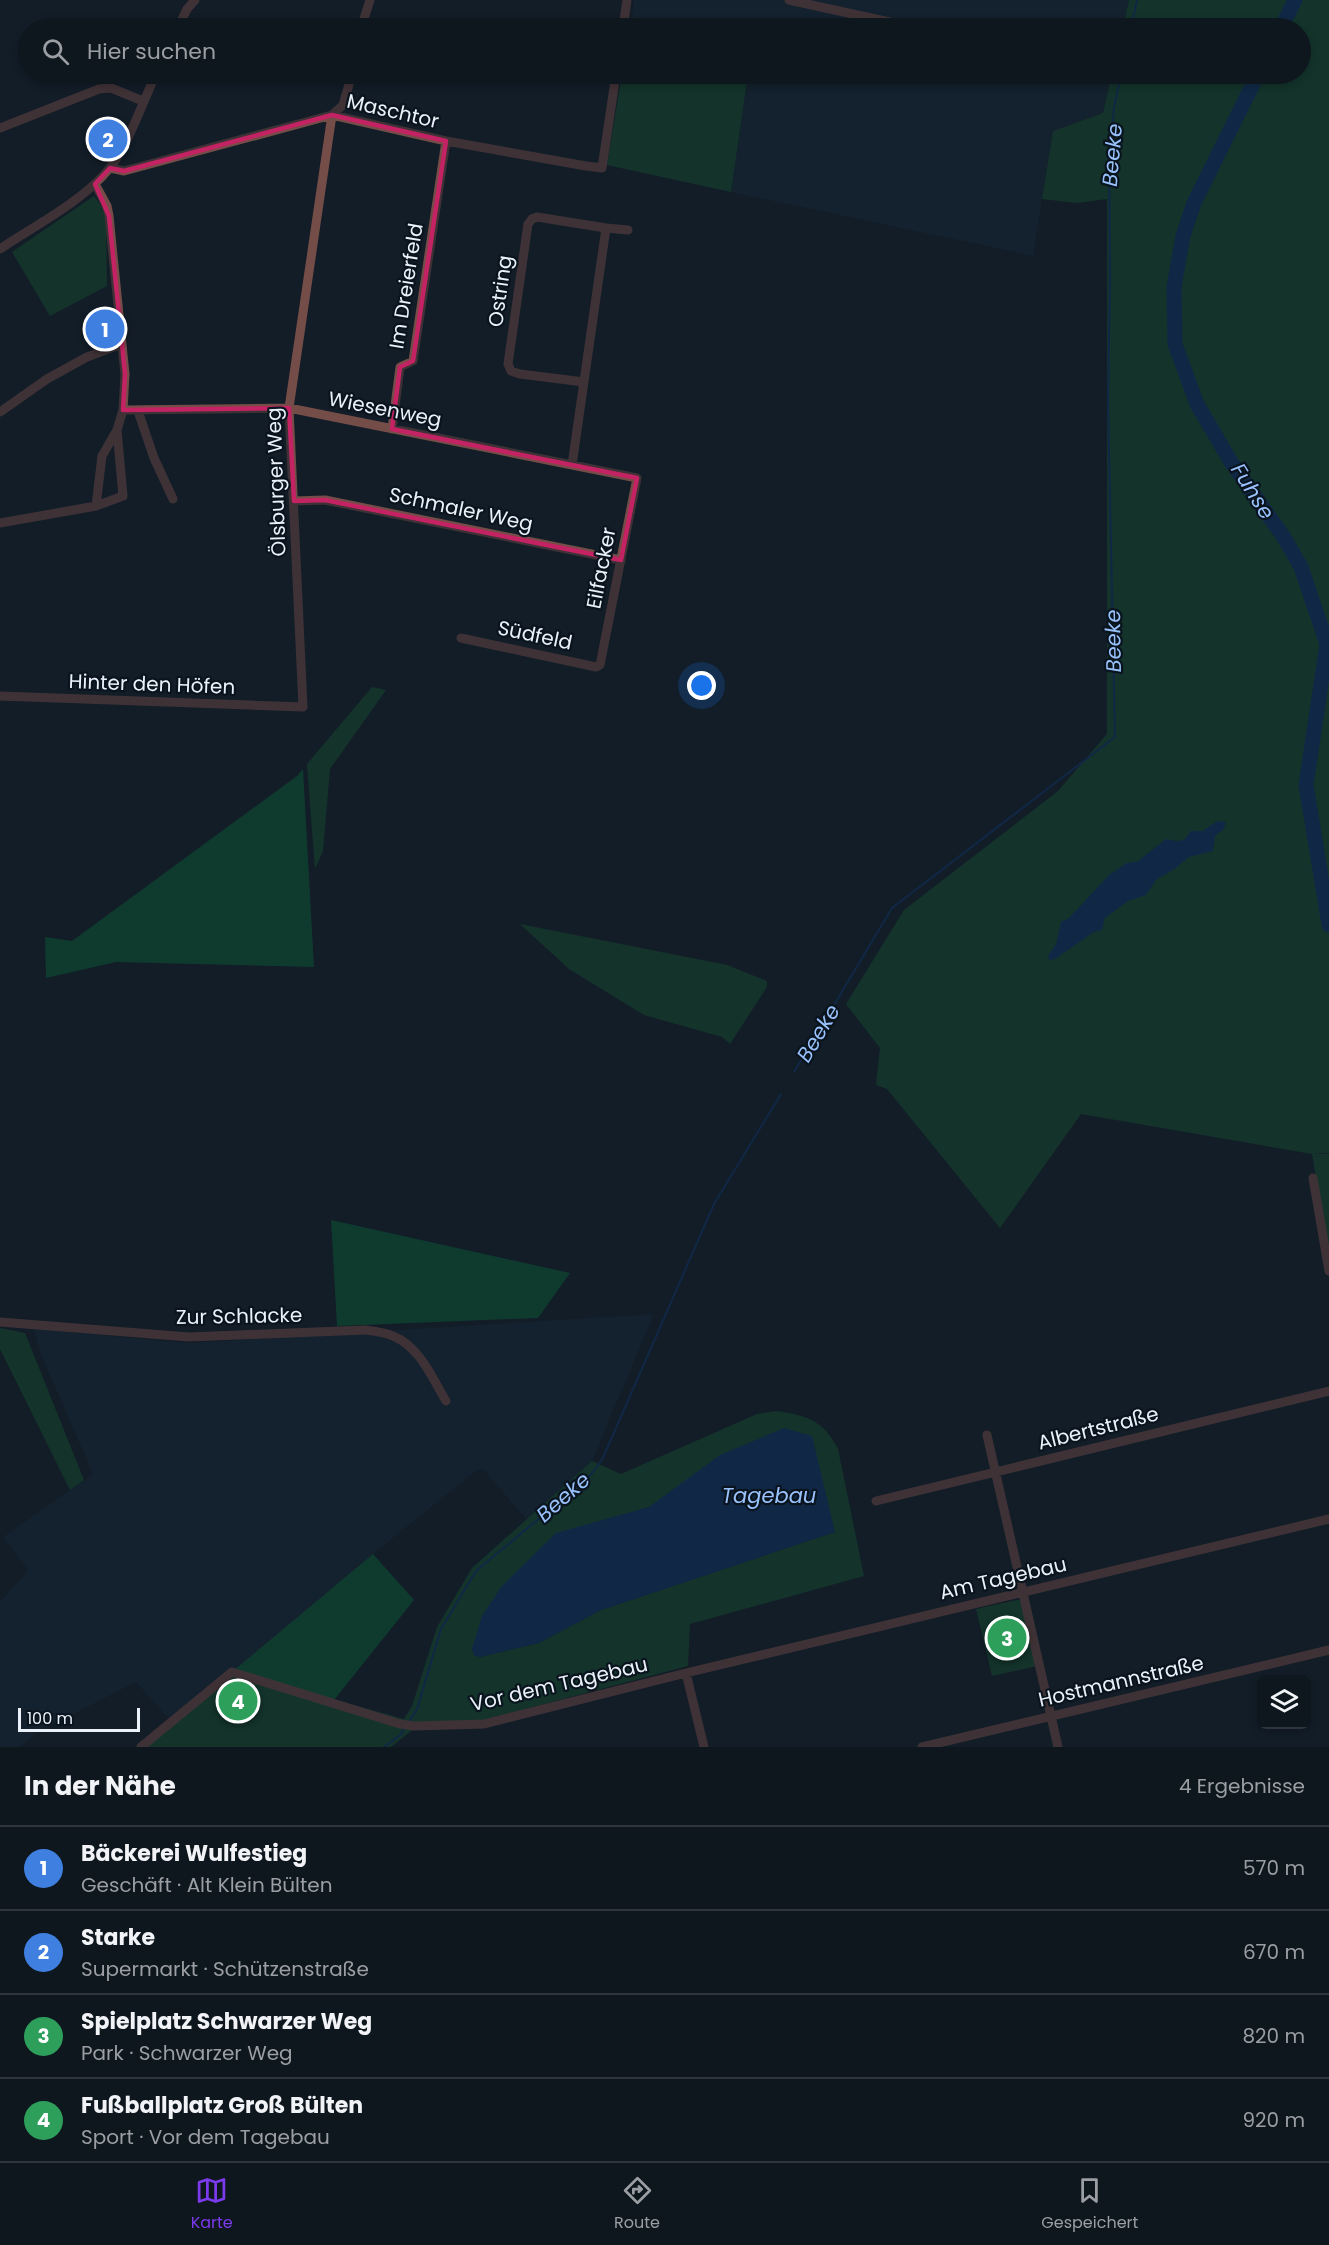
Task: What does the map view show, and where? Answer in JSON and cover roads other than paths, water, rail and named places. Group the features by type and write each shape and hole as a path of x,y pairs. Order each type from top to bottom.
{"street":[{"path":"183,18 195,0"},
{"path":"364,18 370,0"},
{"path":"624,18 627,0"},
{"path":"789,0 871,18"},
{"path":"0,249 95,184 110,168 122,148 151,84"},
{"path":"332,115 343,105 349,84"},
{"name":"Maschtor","path":"110,168 123,171 332,115 446,141 602,168 615,84"},
{"path":"0,128 99,89 111,88 143,101"},
{"name":"Ölsburger Weg","path":"303,707 289,408 332,115"},
{"name":"Im Dreierfeld","path":"392,429 400,367 413,361 446,141"},
{"path":"95,184 107,206 109,216 125,374 123,410 117,430 102,456 96,506"},
{"name":"Ostring","path":"584,382 520,374 511,371 508,364 528,224 537,217 628,231"},
{"path":"572,465 606,228"},
{"path":"0,412 47,379 87,357 122,344"},
{"name":"Wiesenweg","path":"123,410 289,408 637,478"},
{"path":"138,411 154,458 173,499"},
{"path":"0,523 96,506 123,496 117,430"},
{"name":"Eilfacker","path":"600,665 637,478"},
{"name":"Schmaler Weg","path":"294,501 325,500 621,560"},
{"name":"Südfeld","path":"461,638 596,667 600,665"},
{"name":"Hinter den Höfen","path":"0,696 303,707"},
{"path":"1313,1178 1329,1271"},
{"name":"Zur Schlacke","path":"0,1322 189,1337 365,1330 394,1336 408,1346 423,1361 446,1401"},
{"name":"Albertstraße","path":"876,1501 1329,1391"},
{"path":"987,1435 1058,1747"},
{"name":"Am Tagebau","path":"686,1673 1329,1519"},
{"name":"Hostmannstraße","path":"922,1747 1329,1650"},
{"name":"Vor dem Tagebau","path":"141,1747 232,1672 400,1724 414,1726 484,1724 686,1673"},
{"path":"686,1673 704,1747"}],"water":[{"path":"1217,821 1226,822 1224,829 1215,836 1213,851 1189,857 1156,880 1146,895 1128,901 1105,918 1102,930 1094,932 1055,959 1049,960 1048,956 1056,944 1061,922 1069,918 1109,875 1127,863 1138,861 1166,839 1184,840 1191,831 1203,831"},
{"name":"Tagebau","path":"784,1428 812,1436 835,1532 601,1610 539,1643 480,1657 474,1655 472,1649 482,1616 502,1586 556,1533 649,1507 720,1455"}],"waterway":[{"name":"Beeke","path":"1133,18 1137,0"},
{"name":"Fuhse","path":"1286,18 1295,0"},
{"name":"Beeke","path":"794,1072 892,908 1115,737 1108,403 1109,165 1114,108 1119,84"},
{"name":"Fuhse","path":"1253,84 1194,203 1183,236 1174,287 1175,344 1197,404 1231,462 1283,536 1301,567 1327,644 1306,785 1329,925"},
{"name":"Beeke","path":"409,1722 417,1709 441,1629 476,1571 589,1477 602,1460 714,1204 781,1094"},
{"name":"Beeke","path":"384,1747 404,1729"}],"place":[{"name":"Starke","path":"108,139"},
{"name":"Bäckerei Wulfestieg","path":"105,329"},
{"name":"Spielplatz Schwarzer Weg","path":"1007,1638"},
{"name":"Fußballplatz Groß Bülten","path":"238,1701"}]}
